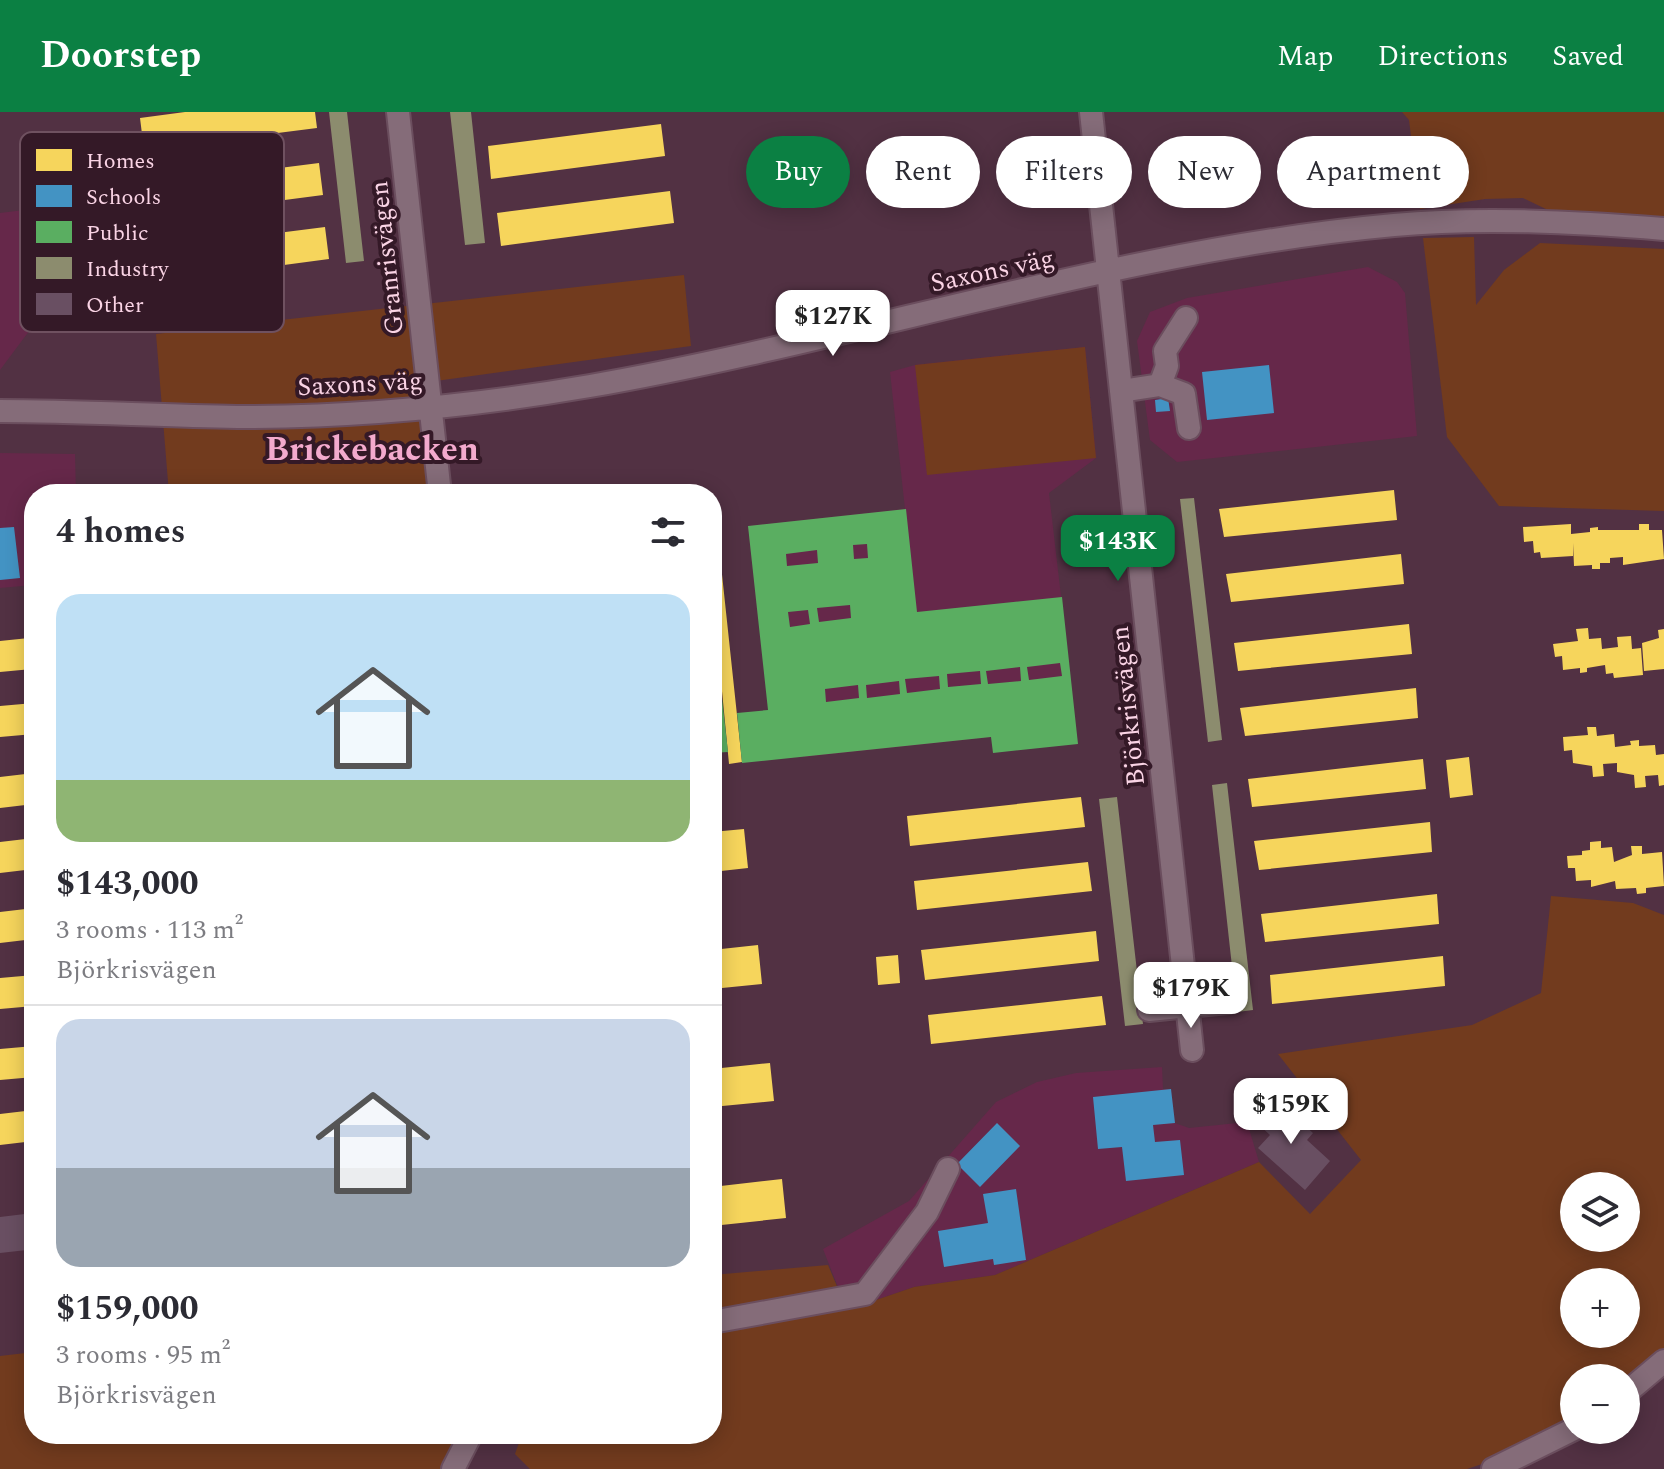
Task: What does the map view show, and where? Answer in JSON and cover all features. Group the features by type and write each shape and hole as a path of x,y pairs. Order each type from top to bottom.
{"street":[{"name":"Granrisvägen","path":"398,112 439,484"},
{"name":"Björkrisvägen","path":"1091,112 1192,1050"},
{"name":"Saxons väg","path":"0,411 239,417 430,408 592,386 739,357 1108,272 1268,241 1406,224 1522,223 1664,229"},
{"path":"1160,385 1167,366 1165,351 1186,318"},
{"path":"1121,391 1160,385 1184,394 1189,428"},
{"path":"1149,1010 1228,1002"},
{"path":"722,1320 865,1294 927,1212 948,1169"},
{"path":"1640,1381 1664,1361"},
{"path":"1493,1469 1560,1436"},
{"path":"453,1469 466,1444"}],"shaded area":[{"path":"1402,112 1664,112 1664,220 1548,210 1523,198 1469,201 1469,136 1411,136 1409,120"},
{"path":"20,210 20,332 28,332 0,370 0,213"},
{"path":"1474,237 1476,305 1504,270 1540,243 1664,249 1664,511 1499,506 1447,437 1423,238"},
{"path":"1368,267 1397,282 1405,293 1417,436 1177,462 1150,440 1137,341 1150,312 1187,298"},
{"path":"684,275 691,346 414,384 429,484 168,484 156,334 284,332 284,320"},
{"path":"1085,347 1096,458 1049,493 1073,699 988,707 991,737 804,757 788,613 758,615 748,526 905,509 890,372 915,365"},
{"path":"1085,347 1096,458 927,475 915,365"},
{"path":"0,453 75,454 76,484 24,484 24,586 0,588"},
{"path":"1551,896 1633,903 1664,915 1664,1348 1640,1369 1640,1364 1560,1364 1560,1427 1515,1453 1467,1469 530,1469 515,1454 518,1444 722,1444 722,1274 828,1265 847,1310 914,1287 995,1275 1259,1162 1310,1214 1361,1160 1278,1054 1472,1025 1541,993"},
{"path":"1162,1067 1163,1089 1171,1089 1175,1123 1189,1128 1247,1122 1259,1162 995,1275 914,1287 847,1310 823,1249 909,1201 996,1102 1037,1082 1076,1073"},
{"path":"24,1353 24,1444 452,1444 440,1469 0,1469 0,1356"}],"building: Homes":[{"path":"185,112 315,112 317,128 284,132 142,132 140,118"},
{"path":"661,124 665,156 491,179 488,146"},
{"path":"319,163 323,195 284,200 284,167"},
{"path":"670,191 674,223 501,246 497,213"},
{"path":"325,227 329,259 284,265 284,232"},
{"path":"1394,490 1397,520 1224,537 1219,509"},
{"path":"1571,524 1571,534 1590,532 1590,528 1598,527 1598,530 1639,530 1639,524 1649,524 1649,530 1662,530 1664,559 1623,565 1623,557 1610,558 1610,563 1600,563 1600,569 1592,569 1592,565 1574,566 1573,543 1573,556 1541,558 1540,552 1534,553 1533,541 1524,542 1523,527"},
{"path":"1401,554 1404,584 1231,602 1226,574"},
{"path":"722,574 742,762 729,764 722,691"},
{"path":"1409,624 1412,654 1238,671 1234,643"},
{"path":"1588,628 1589,639 1601,638 1602,649 1618,647 1617,637 1631,636 1632,649 1641,648 1643,675 1614,678 1613,673 1606,674 1605,665 1587,668 1587,672 1580,673 1580,668 1563,670 1562,656 1555,657 1553,644 1578,641 1576,629"},
{"path":"1664,629 1664,669 1644,671 1642,643 1659,638 1658,630"},
{"path":"24,639 24,670 0,672 0,641"},
{"path":"1416,688 1418,718 1245,736 1240,708"},
{"path":"24,704 24,735 0,737 0,706"},
{"path":"1587,727 1596,727 1597,736 1614,734 1615,747 1631,745 1630,741 1639,740 1639,746 1655,745 1656,755 1664,754 1664,785 1659,786 1658,775 1645,776 1646,787 1635,788 1634,775 1617,772 1617,763 1603,764 1604,776 1593,777 1592,766 1573,763 1572,750 1564,751 1563,737 1588,735"},
{"path":"1469,757 1473,795 1450,798 1446,760"},
{"path":"1423,759 1426,789 1252,807 1248,779"},
{"path":"24,774 24,805 0,808 0,777"},
{"path":"1081,797 1085,827 910,846 907,816"},
{"path":"1430,822 1432,852 1259,870 1254,841"},
{"path":"744,829 748,868 722,871 722,831"},
{"path":"24,839 24,870 0,873 0,842"},
{"path":"1601,841 1601,848 1612,847 1614,862 1632,855 1631,846 1642,846 1642,854 1662,852 1664,886 1646,888 1646,893 1637,894 1636,888 1616,889 1615,881 1591,887 1591,880 1576,881 1575,868 1568,868 1567,856 1582,855 1582,851 1590,850 1590,842"},
{"path":"1088,862 1092,891 917,910 914,881"},
{"path":"1437,894 1439,924 1265,942 1261,914"},
{"path":"24,909 24,940 0,943 0,912"},
{"path":"1096,931 1099,961 925,980 921,950"},
{"path":"758,945 762,984 722,988 722,949"},
{"path":"898,955 900,983 878,985 876,957"},
{"path":"1443,956 1445,986 1272,1004 1270,975"},
{"path":"24,976 24,1007 0,1009 0,978"},
{"path":"1102,996 1106,1025 931,1044 928,1015"},
{"path":"24,1047 24,1078 0,1080 0,1049"},
{"path":"770,1063 774,1101 722,1106 722,1068"},
{"path":"24,1111 24,1142 0,1145 0,1114"},
{"path":"782,1179 786,1218 722,1225 722,1186"}],"building: Schools":[{"path":"1269,365 1274,413 1207,420 1202,372"},
{"path":"1168,398 1170,411 1156,412 1155,400"},
{"path":"14,527 20,578 0,580 0,528"},
{"path":"1171,1089 1175,1123 1153,1125 1155,1142 1180,1140 1184,1175 1126,1181 1122,1147 1098,1149 1093,1097"},
{"path":"997,1123 1020,1146 980,1187 957,1164"},
{"path":"1016,1189 1026,1260 994,1265 993,1259 944,1267 938,1231 988,1223 983,1194"}],"building: Public":[{"path":"906,509 917,612 1062,597 1078,744 993,753 991,737 742,763 737,713 768,710 748,526","holes":["867,544 868,558 854,559 853,545","817,550 818,563 787,566 786,554","850,605 851,618 819,622 817,608","808,610 810,624 790,627 788,612","1060,663 1062,676 1029,680 1027,667","1020,667 1021,681 988,684 986,671","980,671 981,684 948,687 947,674","939,676 940,689 907,693 905,679","899,681 900,694 867,698 866,685","858,685 859,698 826,702 825,689"]},
{"path":"722,698 728,752 722,752"}],"building: Industry":[{"path":"329,112 347,112 364,261 346,263"},
{"path":"450,112 471,112 485,243 465,245"},
{"path":"1194,498 1222,740 1208,742 1180,499"},
{"path":"1227,783 1253,1010 1237,1012 1212,785"},
{"path":"1117,797 1143,1024 1125,1026 1099,799"}],"building: Other":[{"path":"1276,1100 1313,1133 1307,1140 1330,1161 1305,1190 1258,1148 1270,1135 1257,1123"},
{"path":"24,1214 24,1250 0,1253 0,1217"}],"district":[{"name":"Brickebacken","path":"372,448"}]}
